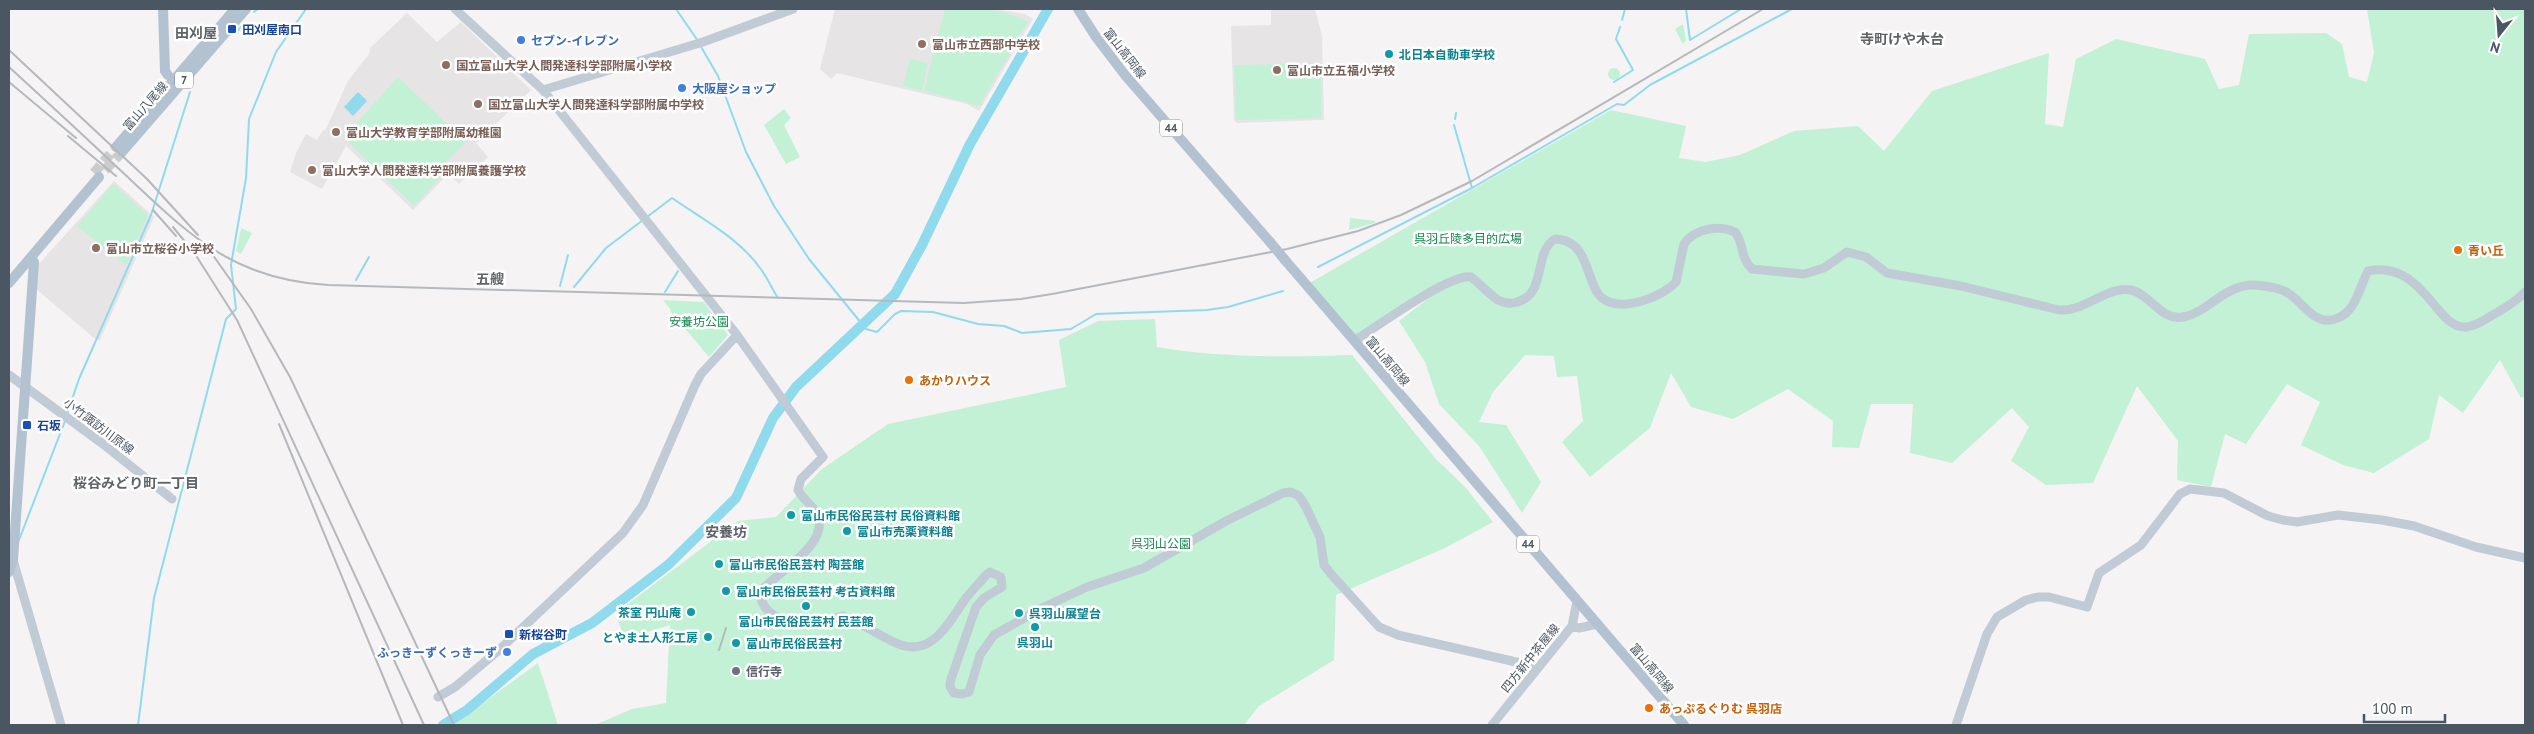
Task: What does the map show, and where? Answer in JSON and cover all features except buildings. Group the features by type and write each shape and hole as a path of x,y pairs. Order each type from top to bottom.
{"main road":[{"name":"富山八尾線","path":"163,9 165,71 168,75"},
{"name":"富山八尾線","path":"235,9 119,150 246,9"},
{"name":"富山高岡線","path":"1078,9 1096,37 1126,75 1684,725"},
{"path":"9,273 97,175 9,284"},
{"path":"9,572 13,560 34,262"}],"street":[{"path":"456,9 543,90 737,335 823,457 801,479 798,490 802,498 818,515 819,526 813,541 800,559 772,580 760,592 765,608 778,617 798,623 824,621 844,616 897,644 918,647 929,644 950,624 966,598 986,575 990,572 996,574 1001,577 1002,588 984,598 972,615 968,634 950,685 954,693 962,694 969,692 980,655 994,635 1044,607 1087,587 1144,568 1226,521 1283,493 1291,492 1299,496 1316,527 1324,565 1379,627 1398,635 1524,664 1535,672"},
{"path":"543,90 700,43 793,9"},
{"path":"1354,341 1458,277 1471,277 1498,300 1513,303 1523,301 1530,297 1534,290 1547,249 1555,239 1576,247 1586,263 1601,298 1609,302 1639,302 1655,297 1676,282 1684,244 1687,239 1696,233 1719,228 1735,232 1739,237 1742,257 1752,269 1804,274 1824,268 1847,252 1855,253 1866,257 1887,274 1961,286 2069,311 2112,292 2130,290 2143,295 2170,316 2182,318 2224,294 2253,285 2286,291 2313,316 2330,320 2337,319 2352,307 2368,271 2388,269 2407,277 2424,290 2451,322 2458,326 2466,327 2478,324 2506,307 2525,292"},
{"path":"438,697 455,686 499,650 622,533 643,505 695,385 702,374 737,335"},
{"name":"小竹諏訪川原線","path":"9,375 103,444 172,499"},
{"path":"1956,725 1987,634 1997,617 2026,600 2038,597 2049,597 2087,607 2099,573 2141,544 2180,494 2190,489 2224,493 2268,516 2283,520 2297,522 2338,515 2382,520 2414,526 2476,547 2525,558"},
{"path":"13,560 61,725"},
{"name":"四方新中茶屋線","path":"1492,725 1572,626 1577,601"},
{"path":"1572,626 1579,628 1598,624"}],"shaded area":[{"name":"富山市立西部中学校","path":"835,9 994,9 1025,14 1033,19 979,111 967,104 837,73 831,79 820,69"},
{"name":"富山市立五福小学校","path":"1271,9 1315,9 1322,36 1324,120 1237,123 1234,120 1231,26 1271,25"},
{"path":"407,13 437,42 461,22 531,90 476,143 488,157 469,177 467,176 459,184 448,174 413,210 346,146 322,189 290,172 296,153 306,134 317,140 323,130 325,131 348,81 369,54 370,48"},
{"name":"富山市立桜谷小学校","path":"114,181 154,217 100,340 95,339 35,288 37,266"}],"green space":[{"path":"945,9 998,11 1028,22 979,106 924,91"},
{"name":"呉羽丘陵多目的広場","path":"2367,9 2525,9 2525,396 2521,398 2500,360 2463,413 2439,395 2429,439 2374,473 2343,465 2301,445 2320,402 2287,384 2246,444 2225,434 2211,487 2177,480 2178,441 2137,386 2093,483 2046,485 2011,461 2029,427 2012,408 1952,463 1910,453 1913,404 1871,404 1859,448 1832,447 1833,421 1788,389 1733,419 1691,407 1671,373 1650,428 1590,477 1562,442 1583,421 1577,376 1557,377 1554,356 1525,355 1493,392 1479,422 1506,425 1541,482 1522,513 1479,446 1439,404 1425,362 1399,321 1446,285 1474,278 1458,277 1354,341 1306,285 1611,110 1686,126 1679,158 1705,162 1740,155 1794,131 1858,126 1884,151 1932,91 2049,53 2045,124 2063,127 2076,59 2116,39 2205,59 2219,89 2239,85 2249,34 2326,33 2342,44 2349,77 2367,82 2374,53"},
{"path":"1683,24 1686,40 1683,44 1675,29"},
{"path":"910,59 928,63 922,91 903,86"},
{"path":"1321,63 1321,118 1236,120 1234,65"},
{"path":"1612,68 1616,68 1620,74 1616,80 1612,80 1608,76 1608,72"},
{"path":"398,77 466,142 444,164 448,169 414,206 348,142 355,125"},
{"path":"784,109 791,118 784,125 800,157 786,164 764,125"},
{"path":"113,184 148,215 126,265 77,226"},
{"path":"1350,218 1375,221 1375,223 1349,230"},
{"path":"241,228 252,233 241,254 236,251"},
{"path":"487,271 497,277 490,287 478,285"},
{"name":"安養坊公園","path":"663,300 704,302 728,335 709,357"},
{"name":"呉羽山公園","path":"1155,319 1157,347 1229,355 1352,355 1435,458 1466,488 1493,522 1445,548 1336,595 1334,660 1259,706 1244,725 595,725 632,709 666,703 670,625 624,639 616,613 738,521 776,517 822,469 888,424 1066,387 1059,340 1098,321"},
{"path":"538,663 558,725 452,725"}],"water":[{"path":"358,92 367,101 353,116 344,107"}],"waterway":[{"path":"254,12 258,9"},
{"path":"138,725 154,598 226,319 236,309 231,265 246,178 249,119 276,52 306,9"},
{"path":"676,9 698,41"},
{"path":"443,725 467,710 533,654 592,623 668,565 736,498 773,418 796,387 895,294 922,245 970,144 1048,9"},
{"path":"1622,20 1625,9"},
{"path":"1686,9 1690,40 1741,9"},
{"path":"1318,267 1472,188 1617,104 1624,105 1650,85 1792,9"},
{"path":"236,33 244,23"},
{"path":"1614,82 1633,70 1616,39 1620,27"},
{"path":"700,45 718,76 746,152 774,206 809,259 866,329 877,332 895,314 901,311 933,312 978,324 1004,326 1022,333 1071,329 1096,314 1207,310 1228,307 1283,291"},
{"path":"67,414 79,379 151,215 190,92"},
{"path":"1455,119 1456,113"},
{"path":"1454,125 1472,188"},
{"path":"647,217 672,198 742,247 763,272 778,298"},
{"path":"574,287 606,248 643,220"},
{"path":"560,286 568,255"},
{"path":"356,280 369,257"},
{"path":"665,292 678,271"},
{"path":"19,540 65,421"}],"tunnel":[{"path":"94,173 116,147"},
{"path":"105,170 122,152"}],"railway":[{"path":"9,67 165,212 188,231 211,248 236,262 263,273 293,281 328,285 964,303 1021,299 1052,294 1287,249 1358,231 1401,215 1472,181 1763,9"},
{"path":"9,50 147,179 198,235"},
{"path":"9,82 76,138"},
{"path":"68,136 116,176"},
{"path":"153,210 176,236"},
{"path":"173,227 195,254 237,320 424,725"},
{"path":"210,251 251,309 290,377 454,725"},
{"path":"279,424 403,725"},
{"path":"719,650 726,628"}],"place":[{"name":"田刈屋南口","path":"232,29"},
{"name":"セブン-イレブン","path":"521,40"},
{"name":"富山市立西部中学校","path":"922,44"},
{"name":"北日本自動車学校","path":"1389,54"},
{"name":"国立富山大学人間発達科学部附属小学校","path":"446,65"},
{"name":"富山市立五福小学校","path":"1277,70"},
{"name":"大阪屋ショップ","path":"682,88"},
{"name":"国立富山大学人間発達科学部附属中学校","path":"478,104"},
{"name":"富山大学教育学部附属幼稚園","path":"336,132"},
{"name":"富山大学人間発達科学部附属養護学校","path":"312,170"},
{"name":"富山市立桜谷小学校","path":"96,248"},
{"name":"青い丘","path":"2458,250"},
{"name":"あかりハウス","path":"909,380"},
{"name":"石坂","path":"27,425"},
{"name":"富山市民俗民芸村 民俗資料館","path":"791,515"},
{"name":"富山市売薬資料館","path":"847,531"},
{"name":"富山市民俗民芸村 陶芸館","path":"719,564"},
{"name":"富山市民俗民芸村 考古資料館","path":"726,591"},
{"name":"富山市民俗民芸村 民芸館","path":"806,606"},
{"name":"茶室 円山庵","path":"691,612"},
{"name":"呉羽山展望台","path":"1019,613"},
{"name":"呉羽山","path":"1035,627"},
{"name":"新桜谷町","path":"509,634"},
{"name":"とやま土人形工房","path":"708,637"},
{"name":"富山市民俗民芸村","path":"736,643"},
{"name":"ふっきーずくっきーず","path":"507,652"},
{"name":"信行寺","path":"736,671"},
{"name":"あっぷるぐりむ 呉羽店","path":"1649,708"}],"district":[{"name":"田刈屋","path":"196,33"},
{"name":"寺町けや木台","path":"1902,39"},
{"name":"五艘","path":"490,279"},
{"name":"桜谷みどり町一丁目","path":"136,483"},
{"name":"安養坊","path":"726,532"}]}
